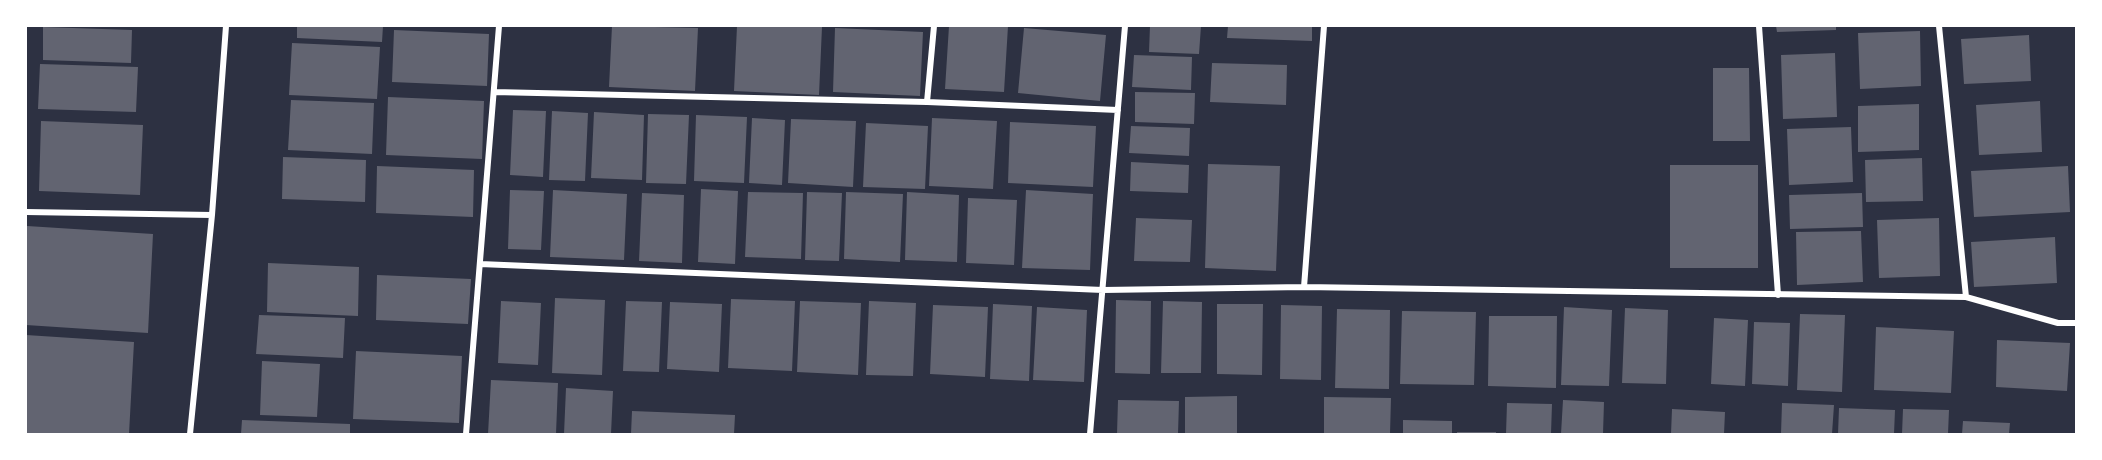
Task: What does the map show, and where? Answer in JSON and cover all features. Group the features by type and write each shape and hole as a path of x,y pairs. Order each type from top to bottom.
{"street":[{"path":"190,435 212,215 226,26"},
{"path":"466,435 500,26"},
{"path":"927,102 934,26"},
{"path":"1090,435 1125,26"},
{"path":"1304,287 1324,26"},
{"path":"1759,26 1778,295"},
{"path":"1939,26 1966,297"},
{"path":"494,92 927,102 1118,110"},
{"path":"26,212 212,215"},
{"path":"480,264 1103,290 1304,287 1966,297 2058,323 2076,323"}],"building":[{"path":"297,26 383,26 382,42 297,38"},
{"path":"612,26 698,28 695,91 609,87"},
{"path":"737,26 822,27 819,95 734,91"},
{"path":"949,26 1008,26 1004,92 945,89"},
{"path":"1150,26 1201,26 1199,54 1149,52"},
{"path":"1228,26 1312,26 1312,41 1227,38"},
{"path":"1776,26 1836,26 1836,30 1777,32"},
{"path":"43,27 132,30 131,63 43,60"},
{"path":"835,28 923,32 920,96 833,92"},
{"path":"1024,28 1106,35 1100,101 1018,93"},
{"path":"394,30 489,34 487,86 392,82"},
{"path":"1920,31 1921,86 1860,89 1858,33"},
{"path":"2029,35 2031,81 1964,84 1961,39"},
{"path":"292,43 380,47 377,99 289,95"},
{"path":"1835,53 1837,117 1783,119 1781,55"},
{"path":"1134,55 1192,57 1191,90 1132,87"},
{"path":"1212,63 1287,65 1286,105 1210,102"},
{"path":"40,64 138,67 136,112 38,109"},
{"path":"1713,68 1749,68 1750,141 1713,141"},
{"path":"1135,92 1195,93 1194,124 1135,122"},
{"path":"388,97 484,101 482,159 386,155"},
{"path":"291,100 374,103 372,154 288,150"},
{"path":"2040,101 2042,152 1979,155 1976,105"},
{"path":"1919,104 1919,150 1858,152 1858,106"},
{"path":"513,110 546,111 543,177 510,175"},
{"path":"552,111 588,113 585,181 549,180"},
{"path":"594,112 644,115 642,180 591,178"},
{"path":"648,114 689,115 686,184 646,183"},
{"path":"696,115 747,117 744,183 694,181"},
{"path":"752,118 785,120 782,185 749,183"},
{"path":"932,118 997,121 993,189 929,186"},
{"path":"791,119 856,121 853,187 788,183"},
{"path":"41,121 143,125 140,195 39,191"},
{"path":"1010,122 1096,126 1093,187 1008,183"},
{"path":"866,123 928,126 925,189 863,187"},
{"path":"1131,126 1190,128 1189,156 1129,153"},
{"path":"1851,127 1853,182 1789,185 1787,129"},
{"path":"283,157 366,160 365,202 282,199"},
{"path":"1922,158 1923,201 1866,202 1865,160"},
{"path":"1131,162 1189,165 1188,193 1130,191"},
{"path":"1208,164 1280,166 1276,271 1205,268"},
{"path":"1670,165 1758,165 1758,268 1670,268"},
{"path":"377,166 474,170 473,217 376,213"},
{"path":"2068,166 2070,212 1974,217 1971,171"},
{"path":"701,189 738,191 735,264 698,262"},
{"path":"510,190 544,191 541,250 508,249"},
{"path":"553,190 627,194 624,260 550,257"},
{"path":"1026,190 1093,194 1090,270 1022,268"},
{"path":"748,192 803,193 801,259 745,257"},
{"path":"807,192 842,193 839,261 805,260"},
{"path":"846,192 903,194 900,262 844,259"},
{"path":"907,192 959,195 957,262 905,260"},
{"path":"642,193 684,195 682,263 639,261"},
{"path":"1862,193 1863,227 1790,229 1789,195"},
{"path":"968,198 1017,200 1014,265 966,263"},
{"path":"1136,218 1192,220 1190,262 1134,261"},
{"path":"1939,218 1940,276 1879,278 1877,220"},
{"path":"27,226 153,234 148,333 26,325"},
{"path":"1861,231 1863,282 1797,285 1796,232"},
{"path":"2055,237 2057,283 1974,287 1971,242"},
{"path":"268,263 359,267 358,316 267,312"},
{"path":"377,275 471,279 468,324 376,320"},
{"path":"555,298 605,300 602,375 552,373"},
{"path":"731,299 795,301 792,371 728,368"},
{"path":"1116,300 1151,301 1150,374 1115,373"},
{"path":"501,301 541,303 538,365 498,363"},
{"path":"626,301 662,302 659,372 623,371"},
{"path":"800,301 861,303 858,375 797,372"},
{"path":"869,301 916,303 913,376 866,375"},
{"path":"1163,301 1202,302 1201,373 1161,373"},
{"path":"670,302 722,304 719,372 667,369"},
{"path":"993,304 1032,306 1029,381 990,379"},
{"path":"1217,304 1263,304 1262,375 1217,374"},
{"path":"933,305 988,307 985,377 930,374"},
{"path":"1281,305 1322,306 1321,380 1280,379"},
{"path":"1037,307 1087,310 1084,382 1033,380"},
{"path":"1564,307 1612,310 1609,386 1561,385"},
{"path":"1625,308 1668,310 1666,384 1622,383"},
{"path":"1337,309 1390,310 1389,389 1335,388"},
{"path":"1402,311 1476,312 1474,385 1400,384"},
{"path":"1800,314 1845,315 1842,392 1797,390"},
{"path":"259,315 345,318 343,358 256,354"},
{"path":"1489,316 1557,316 1556,388 1488,386"},
{"path":"1714,318 1748,320 1745,386 1711,384"},
{"path":"1754,322 1790,323 1788,386 1752,384"},
{"path":"1876,327 1954,331 1951,393 1874,390"},
{"path":"26,335 134,342 129,434 26,434"},
{"path":"1997,340 2070,343 2067,391 1996,387"},
{"path":"356,351 462,356 459,423 353,419"},
{"path":"262,361 320,364 317,417 260,415"},
{"path":"491,380 558,383 556,434 488,434"},
{"path":"566,388 613,391 611,434 564,434"},
{"path":"1237,396 1237,434 1185,434 1185,397"},
{"path":"1324,397 1391,398 1390,434 1324,434"},
{"path":"1118,400 1179,401 1178,434 1117,434"},
{"path":"1563,400 1604,402 1603,434 1561,434"},
{"path":"1507,403 1552,404 1551,434 1506,434"},
{"path":"1782,403 1834,405 1832,434 1781,434"},
{"path":"1839,408 1895,410 1894,434 1838,434"},
{"path":"1672,409 1725,412 1724,434 1671,434"},
{"path":"1903,409 1949,410 1948,434 1902,434"},
{"path":"632,411 735,415 734,434 631,434"},
{"path":"242,420 350,424 350,434 241,434"},
{"path":"1403,420 1452,421 1452,434 1403,434"},
{"path":"1963,421 2010,423 2009,434 1962,434"},
{"path":"1457,432 1496,432 1496,434 1457,434"}]}
